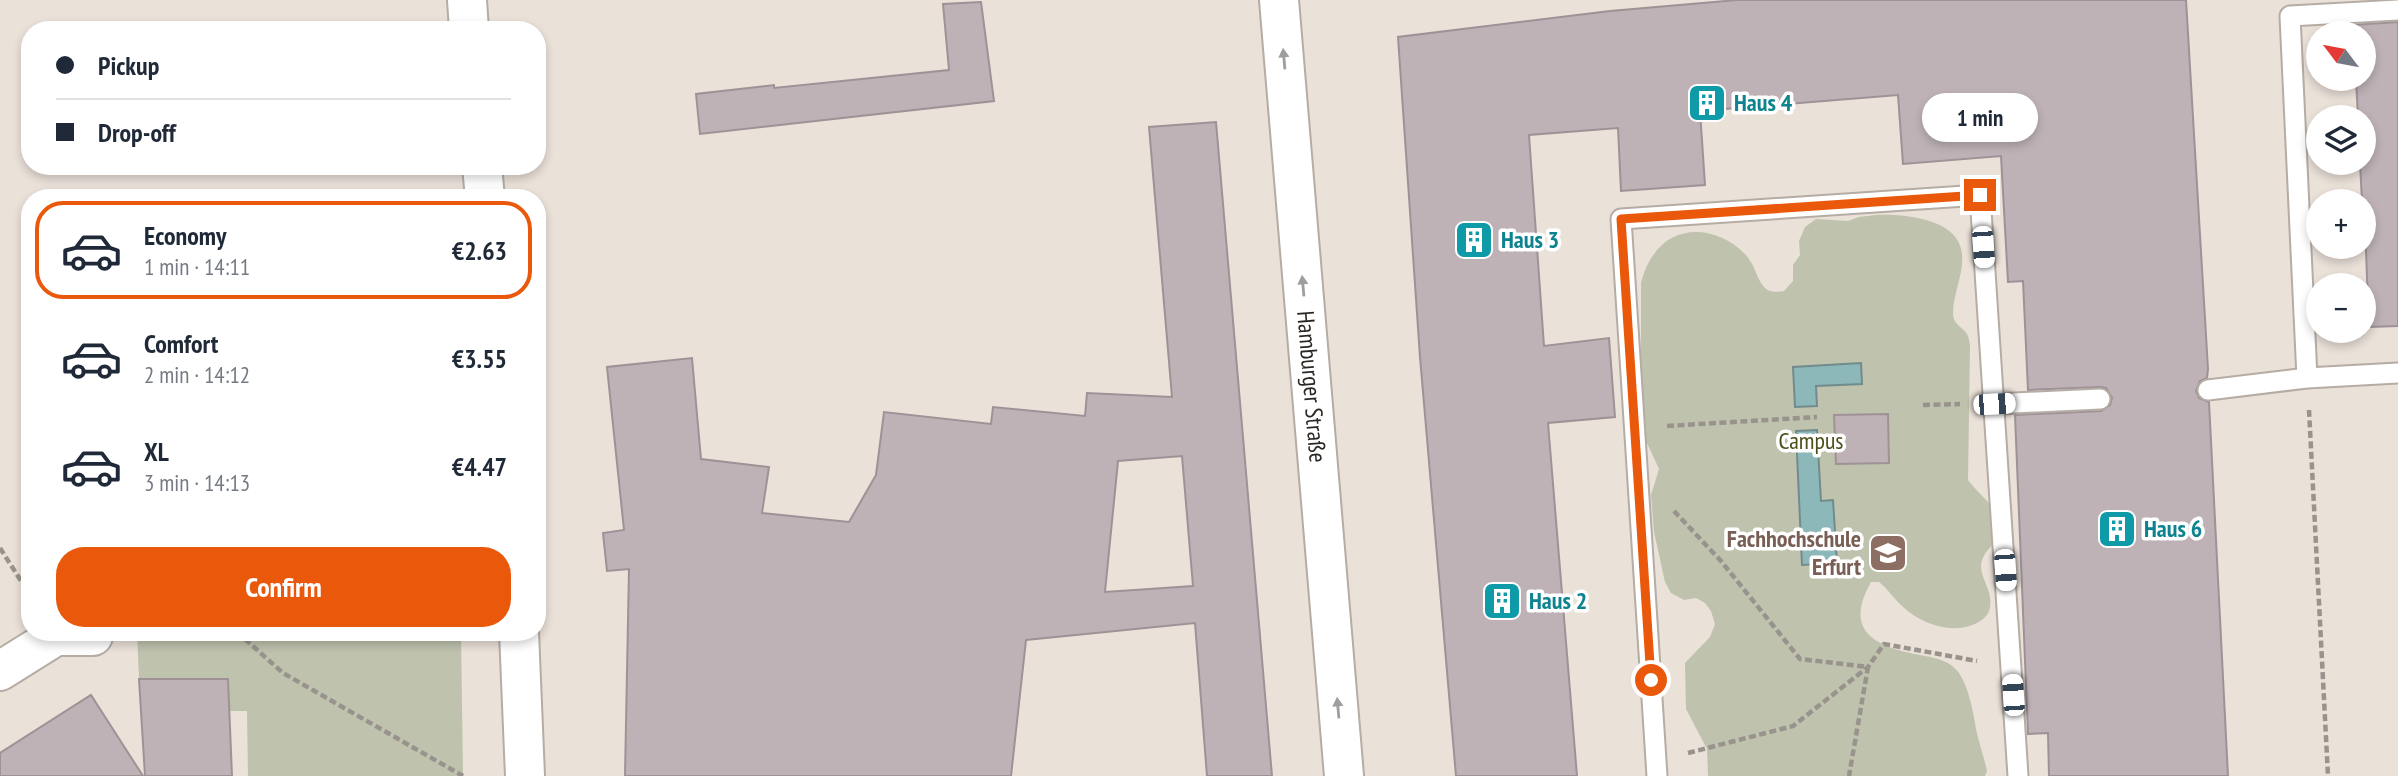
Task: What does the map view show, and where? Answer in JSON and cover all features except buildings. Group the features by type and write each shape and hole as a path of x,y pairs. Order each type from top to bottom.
{"street":[{"path":"467,0 468,21"},
{"name":"Hamburger Straße","path":"1279,0 1343,776"},
{"path":"0,671 48,641"},
{"path":"519,641 525,776"}],"lane":[{"path":"2307,378 2289,8 2398,10"},
{"path":"1657,768 1621,219 1980,195 2018,776"},
{"path":"2208,390 2307,378 2398,373"},
{"path":"1994,404 2100,399"}],"path":[{"path":"2307,378 2329,776"},
{"path":"1635,428 1817,416"},
{"path":"1637,466 1669,506 1721,561 1800,659 1868,667"},
{"path":"0,548 21,581"},
{"path":"247,641 283,673 463,776"},
{"path":"1657,768 1793,726 1868,667 1884,644 2011,667"},
{"path":"1849,776 1868,667"}],"green space":[{"name":"Campus","path":"1876,215 1914,217 1928,221 1941,226 1959,242 1962,261 1953,317 1968,335 1970,345 1968,480 1995,512 1997,529 1996,542 1982,560 1982,575 1990,598 1990,607 1981,620 1975,624 1954,628 1926,622 1909,612 1879,582 1871,582 1864,597 1861,621 1865,630 1882,644 1936,658 1959,673 1970,700 1987,771 1985,776 1708,776 1707,749 1686,709 1685,663 1710,637 1715,624 1705,603 1696,598 1684,600 1671,593 1665,582 1654,532 1651,495 1659,469 1641,430 1641,283 1648,264 1658,249 1681,234 1694,232 1721,237 1733,244 1745,254 1766,289 1773,292 1784,291 1793,281 1793,265 1800,255 1799,241 1805,227 1816,219 1848,221"},
{"path":"137,641 461,641 463,776 248,776 247,711 230,711 228,679 139,679"}],"water":[{"path":"1861,363 1862,384 1816,386 1817,406 1795,407 1793,367"},
{"path":"1817,430 1821,501 1833,500 1837,563 1802,565 1796,431"}],"place":[{"name":"Haus 4","path":"1707,103"},
{"name":"Haus 3","path":"1474,240"},
{"name":"Haus 6","path":"2117,529"},
{"name":"Fachhochschule Erfurt","path":"1888,553"},
{"name":"Haus 2","path":"1502,601"}],"route":[{"path":"1651,680 1621,219 1980,195"}]}
